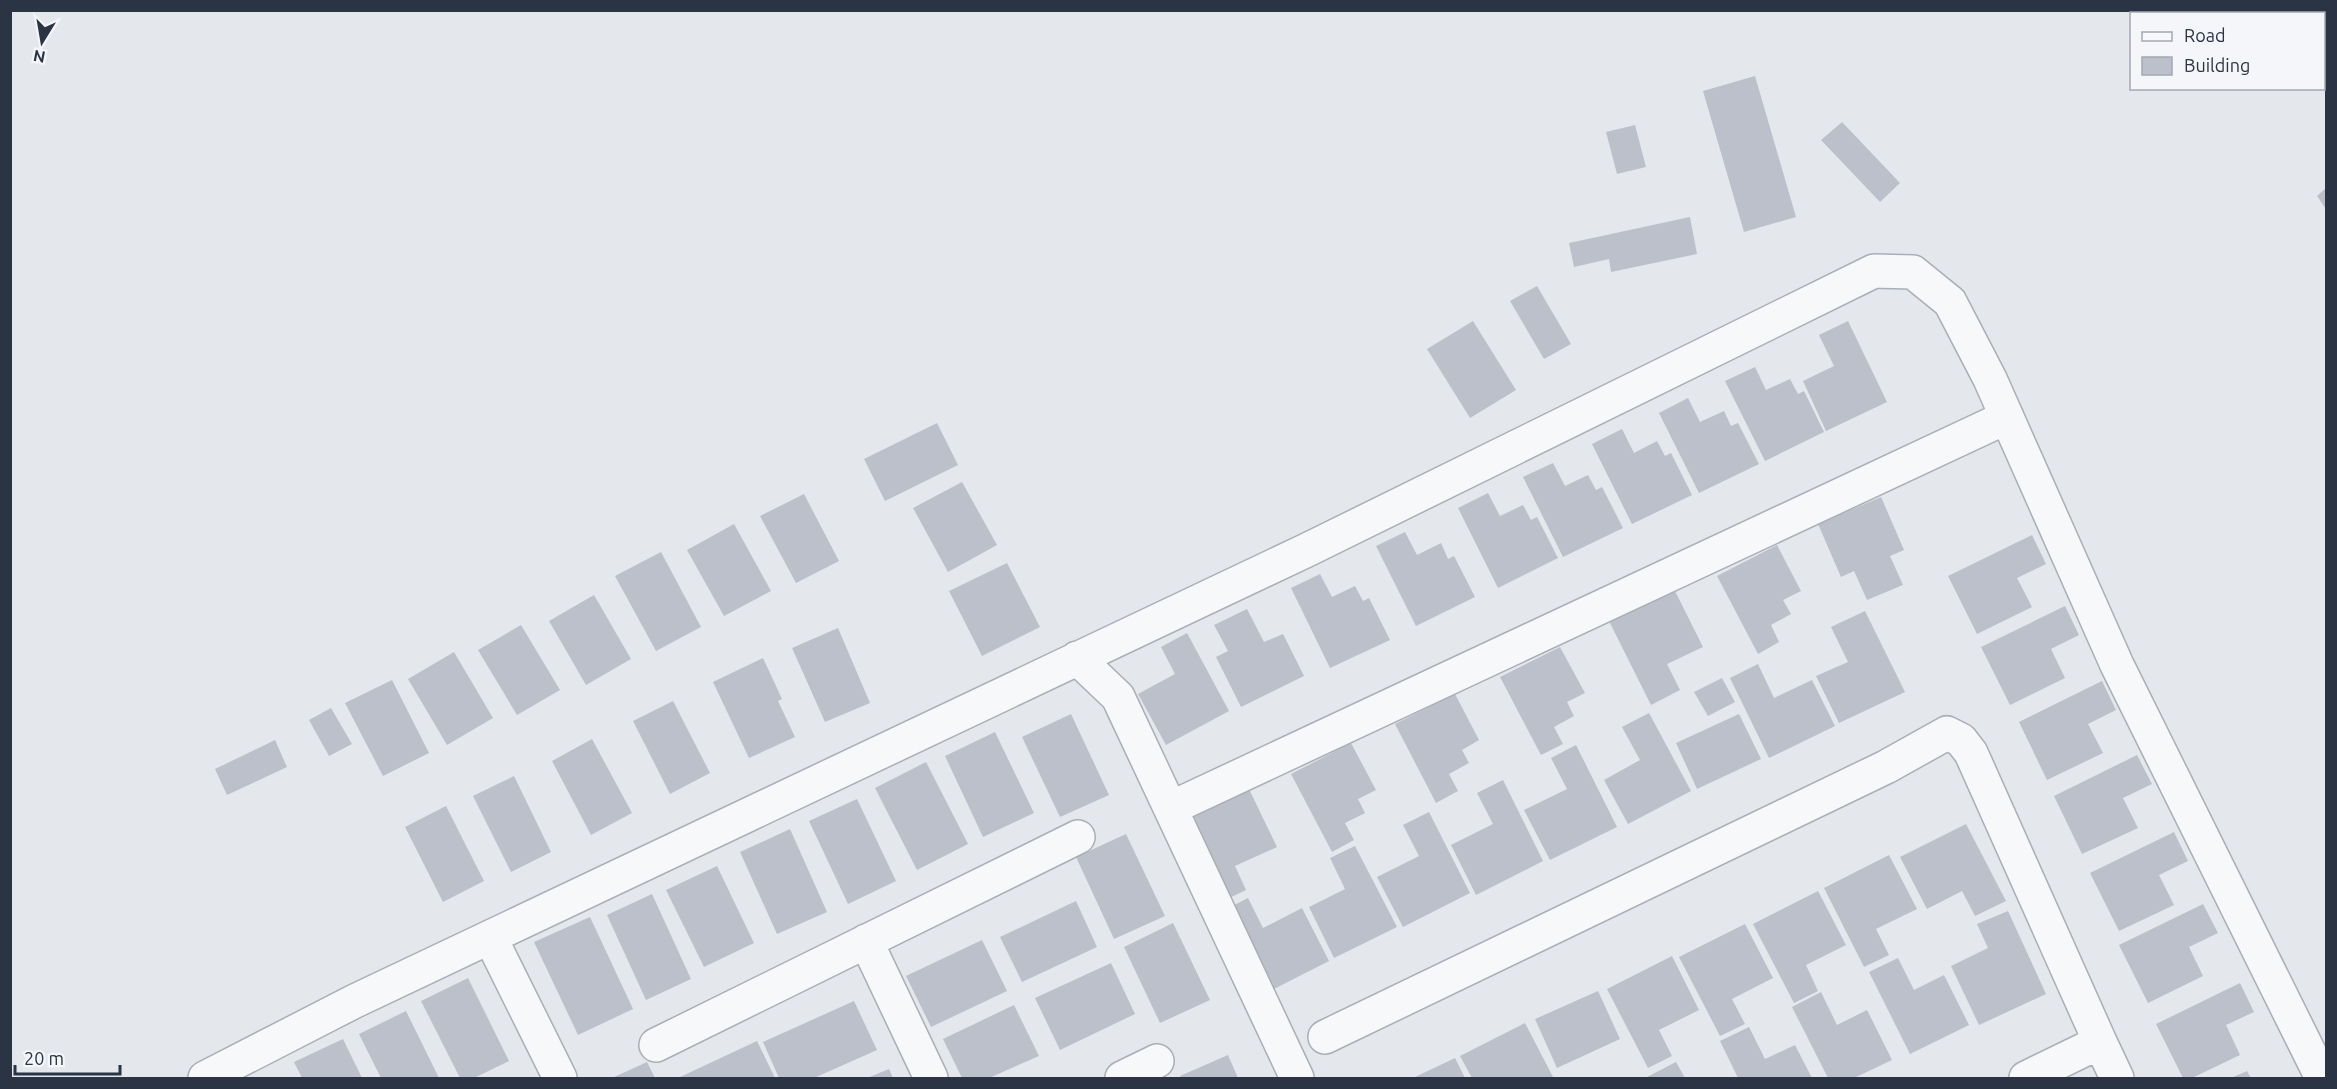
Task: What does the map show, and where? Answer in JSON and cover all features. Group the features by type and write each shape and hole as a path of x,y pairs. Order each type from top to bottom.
{"street":[{"path":"204,1078 355,1001 1307,550 1874,271 1913,272 1950,302 2007,417 2117,665 2322,1078"},
{"path":"1172,808 2007,417"},
{"path":"1077,658 1118,698 1172,808 1296,1078"},
{"path":"1325,1036 1886,767 1947,733 1961,740 1971,753 2117,1078"},
{"path":"656,1045 1078,837"},
{"path":"490,937 560,1078"},
{"path":"866,941 931,1078"},
{"path":"2026,1078 2100,1042"},
{"path":"1122,1078 1157,1061"}],"building":[{"path":"1755,76 1796,217 1744,232 1703,91"},
{"path":"1842,122 1900,183 1880,202 1821,140"},
{"path":"1635,125 1646,167 1617,174 1606,132"},
{"path":"2326,188 2326,209 2317,196"},
{"path":"1690,217 1697,254 1611,272 1609,259 1574,267 1569,243"},
{"path":"1537,286 1571,344 1544,359 1510,301"},
{"path":"1473,321 1516,390 1470,418 1427,349"},
{"path":"1848,321 1887,402 1826,431 1803,381 1834,366 1819,335"},
{"path":"1755,367 1766,390 1790,379 1798,394 1804,391 1824,432 1765,461 1725,381"},
{"path":"1688,398 1700,422 1724,411 1731,426 1738,423 1759,464 1699,493 1659,413"},
{"path":"937,423 958,465 885,501 864,459"},
{"path":"1622,429 1634,453 1657,441 1665,456 1671,453 1692,495 1632,524 1592,444"},
{"path":"1553,463 1565,486 1588,475 1596,490 1602,487 1623,528 1563,557 1523,477"},
{"path":"962,482 997,545 948,572 913,508"},
{"path":"1488,493 1500,516 1523,505 1531,520 1537,517 1558,558 1498,588 1458,508"},
{"path":"804,494 839,561 796,583 760,516"},
{"path":"1881,497 1904,550 1890,556 1903,585 1867,600 1854,571 1841,577 1818,524"},
{"path":"734,524 771,591 724,616 687,550"},
{"path":"1405,532 1417,555 1441,543 1448,559 1454,556 1475,597 1416,626 1376,546"},
{"path":"2032,535 2046,564 2017,578 2032,607 1977,634 1948,576"},
{"path":"1777,545 1801,591 1783,600 1791,614 1771,625 1779,642 1758,654 1717,576"},
{"path":"661,552 701,627 656,651 615,576"},
{"path":"1007,563 1040,627 982,656 949,591"},
{"path":"1320,574 1332,597 1355,586 1363,601 1369,598 1390,640 1330,668 1291,588"},
{"path":"1672,585 1703,647 1667,664 1680,690 1651,705 1607,617"},
{"path":"594,595 631,659 586,685 549,621"},
{"path":"2065,606 2079,635 2051,649 2065,678 2010,705 1981,647"},
{"path":"1247,609 1264,642 1283,634 1304,676 1241,707 1216,657 1228,651 1214,625"},
{"path":"1865,611 1905,692 1839,723 1816,676 1848,662 1831,627"},
{"path":"521,625 560,690 517,715 478,650"},
{"path":"838,628 870,703 825,722 792,648"},
{"path":"1187,633 1229,711 1166,745 1138,694 1175,674 1161,647"},
{"path":"1560,647 1585,693 1567,702 1574,716 1554,727 1563,744 1541,755 1500,677"},
{"path":"454,652 493,718 447,745 408,679"},
{"path":"763,658 782,699 778,701 795,737 749,758 713,682"},
{"path":"1758,664 1774,698 1812,680 1835,726 1769,758 1730,678"},
{"path":"1722,678 1735,702 1708,716 1694,692"},
{"path":"392,680 429,753 383,776 345,703"},
{"path":"2102,681 2116,710 2088,724 2103,753 2047,780 2019,722"},
{"path":"1455,694 1479,740 1462,750 1469,763 1449,774 1458,791 1436,803 1395,724"},
{"path":"673,701 710,773 670,794 633,721"},
{"path":"331,708 352,744 329,756 309,720"},
{"path":"1649,713 1691,791 1628,824 1604,780 1640,760 1622,727"},
{"path":"1071,714 1109,795 1060,817 1022,737"},
{"path":"1739,714 1761,759 1697,789 1676,743"},
{"path":"995,732 1034,813 983,837 945,756"},
{"path":"592,739 632,813 591,835 552,761"},
{"path":"275,740 287,767 227,795 215,769"},
{"path":"1351,743 1376,790 1358,799 1365,813 1345,823 1354,840 1332,852 1291,774"},
{"path":"1576,745 1617,827 1550,860 1524,810 1567,789 1551,758"},
{"path":"2137,755 2152,784 2123,798 2138,828 2082,854 2054,796"},
{"path":"926,762 968,844 917,870 875,788"},
{"path":"514,776 551,852 511,872 473,796"},
{"path":"1503,780 1543,861 1476,895 1451,845 1493,824 1477,793"},
{"path":"1249,789 1277,847 1235,866 1246,890 1225,900 1187,819"},
{"path":"857,799 896,881 848,904 809,821"},
{"path":"446,806 484,881 443,902 405,827"},
{"path":"1429,812 1470,893 1403,927 1377,877 1419,856 1403,825"},
{"path":"1966,824 2006,901 1975,916 1962,891 1927,909 1900,857"},
{"path":"790,829 827,912 777,934 740,852"},
{"path":"2174,832 2188,861 2159,875 2174,905 2119,931 2090,873"},
{"path":"1126,834 1165,916 1114,939 1076,857"},
{"path":"1355,846 1397,927 1334,958 1309,907 1345,889 1330,858"},
{"path":"1889,855 1917,909 1876,929 1889,955 1864,967 1824,888"},
{"path":"717,866 754,943 704,967 666,890"},
{"path":"1818,891 1846,945 1806,965 1818,991 1794,1003 1753,924"},
{"path":"652,894 691,979 646,1000 607,915"},
{"path":"1248,898 1263,928 1302,908 1329,961 1266,993 1223,911"},
{"path":"1076,901 1097,947 1022,982 1000,937"},
{"path":"2203,904 2218,933 2189,947 2203,976 2148,1003 2119,945"},
{"path":"2008,911 2046,994 1979,1025 1951,966 1988,948 1977,924"},
{"path":"590,917 633,1009 578,1035 534,942"},
{"path":"1173,923 1210,1000 1160,1023 1124,947"},
{"path":"1745,924 1773,978 1732,999 1745,1024 1720,1036 1679,957"},
{"path":"982,940 1007,991 931,1027 906,976"},
{"path":"1672,956 1699,1010 1659,1030 1672,1056 1648,1068 1607,989"},
{"path":"1898,958 1914,990 1944,975 1969,1025 1910,1054 1869,972"},
{"path":"1111,963 1135,1014 1060,1050 1035,998"},
{"path":"468,978 509,1061 474,1078 460,1078 421,1001"},
{"path":"2240,983 2254,1012 2226,1025 2240,1055 2192,1078 2183,1078 2156,1024"},
{"path":"1598,991 1620,1039 1557,1068 1535,1019"},
{"path":"1821,992 1837,1025 1867,1010 1892,1060 1854,1078 1828,1078 1792,1007"},
{"path":"854,1001 877,1050 814,1078 779,1078 763,1042"},
{"path":"1014,1005 1039,1056 989,1078 962,1078 943,1039"},
{"path":"406,1011 439,1078 381,1078 359,1034"},
{"path":"1525,1023 1553,1077 1472,1078 1460,1056"},
{"path":"1749,1027 1765,1059 1795,1045 1812,1078 1738,1078 1720,1041"},
{"path":"343,1039 362,1078 302,1078 294,1062"},
{"path":"757,1041 775,1078 678,1078"},
{"path":"1228,1055 1238,1078 1181,1078 1180,1076"},
{"path":"1455,1058 1465,1078 1413,1078"},
{"path":"647,1062 655,1078 612,1078"},
{"path":"1676,1062 1685,1078 1647,1077"},
{"path":"889,1069 893,1078 867,1078"},
{"path":"2247,1071 2251,1078 2231,1078"}]}
